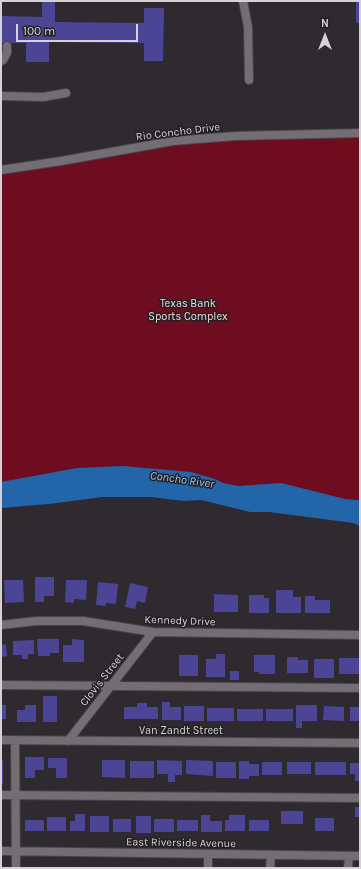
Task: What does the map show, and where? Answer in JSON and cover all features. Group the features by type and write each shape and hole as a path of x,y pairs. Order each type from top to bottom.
{"street":[{"path":"243,1 248,26 250,80"},
{"path":"1,61 7,52 7,46"},
{"path":"1,96 43,97 66,93"},
{"name":"Rio Concho Drive","path":"1,170 181,141 235,136 360,133"},
{"name":"Kennedy Drive","path":"1,625 36,621 83,621 153,632 360,635"},
{"name":"Clovis Street","path":"68,741 153,632"},
{"path":"1,686 360,688"},
{"name":"Van Zandt Street","path":"1,740 360,743"},
{"path":"15,740 16,868"},
{"path":"1,795 360,798"},
{"name":"East Riverside Avenue","path":"1,851 360,856"},
{"path":"208,855 208,868"},
{"path":"270,855 270,868"},
{"path":"348,868 349,856"}],"green space":[{"name":"Texas Bank Sports Complex","path":"360,133 360,521 215,485 1,494 1,170 173,141"}],"water":[{"name":"Concho River","path":"123,466 191,472 223,483 238,486 281,483 345,499 358,500 360,502 360,526 353,523 269,512 250,512 201,500 184,501 151,497 103,497 1,508 1,482 77,468"}],"building":[{"path":"42,1 55,1 55,22 144,23 144,8 164,8 163,61 144,61 144,43 49,42 49,62 26,62 26,43 1,43 1,16 42,17"},
{"path":"356,1 360,1 360,23 356,23"},
{"path":"35,577 54,577 54,596 44,596 44,602 35,602"},
{"path":"4,580 23,580 24,602 5,603"},
{"path":"66,580 87,580 86,600 74,599 74,603 65,602"},
{"path":"98,582 118,584 116,604 106,603 106,606 96,605"},
{"path":"130,583 148,587 145,603 137,601 135,609 125,607"},
{"path":"276,590 293,590 293,597 301,597 301,613 276,613"},
{"path":"214,594 238,595 238,612 214,612"},
{"path":"249,595 264,595 264,598 269,598 269,613 249,613"},
{"path":"305,596 315,596 315,600 330,600 330,613 305,613"},
{"path":"37,639 59,639 59,653 50,653 50,656 38,656"},
{"path":"72,639 84,640 84,662 63,662 63,645 72,645"},
{"path":"34,640 34,654 28,654 28,659 22,659 22,655 13,655 13,641"},
{"path":"6,644 7,656 1,657 1,645"},
{"path":"216,654 225,654 225,677 206,677 206,659 216,659"},
{"path":"179,655 198,655 198,676 179,676"},
{"path":"254,655 275,655 275,674 259,674 259,672 254,672"},
{"path":"287,657 298,657 298,660 308,660 308,673 287,673"},
{"path":"339,658 359,658 359,674 339,674"},
{"path":"314,659 334,659 334,678 314,678"},
{"path":"230,671 239,671 239,680 230,680"},
{"path":"43,696 57,696 57,722 43,722"},
{"path":"162,702 170,702 170,707 181,707 181,720 162,720"},
{"path":"137,703 147,703 147,707 158,707 158,719 124,719 124,707 137,707"},
{"path":"1,705 6,705 6,719 1,719"},
{"path":"25,705 36,705 36,722 17,722 17,710 25,710"},
{"path":"296,705 317,705 317,721 302,721 302,728 296,728"},
{"path":"184,706 204,706 204,721 184,721"},
{"path":"324,706 344,707 344,721 323,720"},
{"path":"350,707 360,707 360,721 350,721"},
{"path":"207,708 234,708 234,721 207,721"},
{"path":"237,709 263,709 263,721 237,721"},
{"path":"266,709 293,709 293,721 266,721"},
{"path":"25,757 44,757 44,770 35,770 35,778 25,778"},
{"path":"48,758 67,758 67,778 56,778 56,768 48,768"},
{"path":"1,760 3,760 3,784 1,784"},
{"path":"102,760 125,760 125,778 102,777"},
{"path":"157,760 182,761 182,775 175,775 175,782 168,782 168,774 157,774"},
{"path":"186,760 213,761 213,776 186,774"},
{"path":"130,761 154,761 154,778 130,778"},
{"path":"239,761 249,761 249,764 259,764 259,776 249,776 249,779 239,779"},
{"path":"216,762 236,762 236,778 216,778"},
{"path":"262,762 282,762 282,775 262,775"},
{"path":"287,762 311,762 311,774 287,774"},
{"path":"315,762 346,762 346,775 315,775"},
{"path":"350,763 360,763 360,781 355,781 355,774 350,774"},
{"path":"355,807 360,807 360,817 355,817"},
{"path":"281,811 303,811 303,824 281,824"},
{"path":"75,814 85,814 85,831 70,831 70,821 75,821"},
{"path":"201,815 210,815 210,821 222,821 222,832 201,832"},
{"path":"229,815 245,815 245,831 225,831 225,820 229,820"},
{"path":"90,816 109,816 109,832 90,832"},
{"path":"136,816 151,816 151,833 136,833"},
{"path":"47,817 66,817 66,831 47,831"},
{"path":"315,818 334,818 334,831 315,831"},
{"path":"113,819 131,819 131,832 113,832"},
{"path":"154,819 174,819 174,832 154,832"},
{"path":"25,820 44,820 44,831 25,831"},
{"path":"177,820 198,820 198,831 177,831"},
{"path":"249,820 269,820 269,831 249,831"}]}
